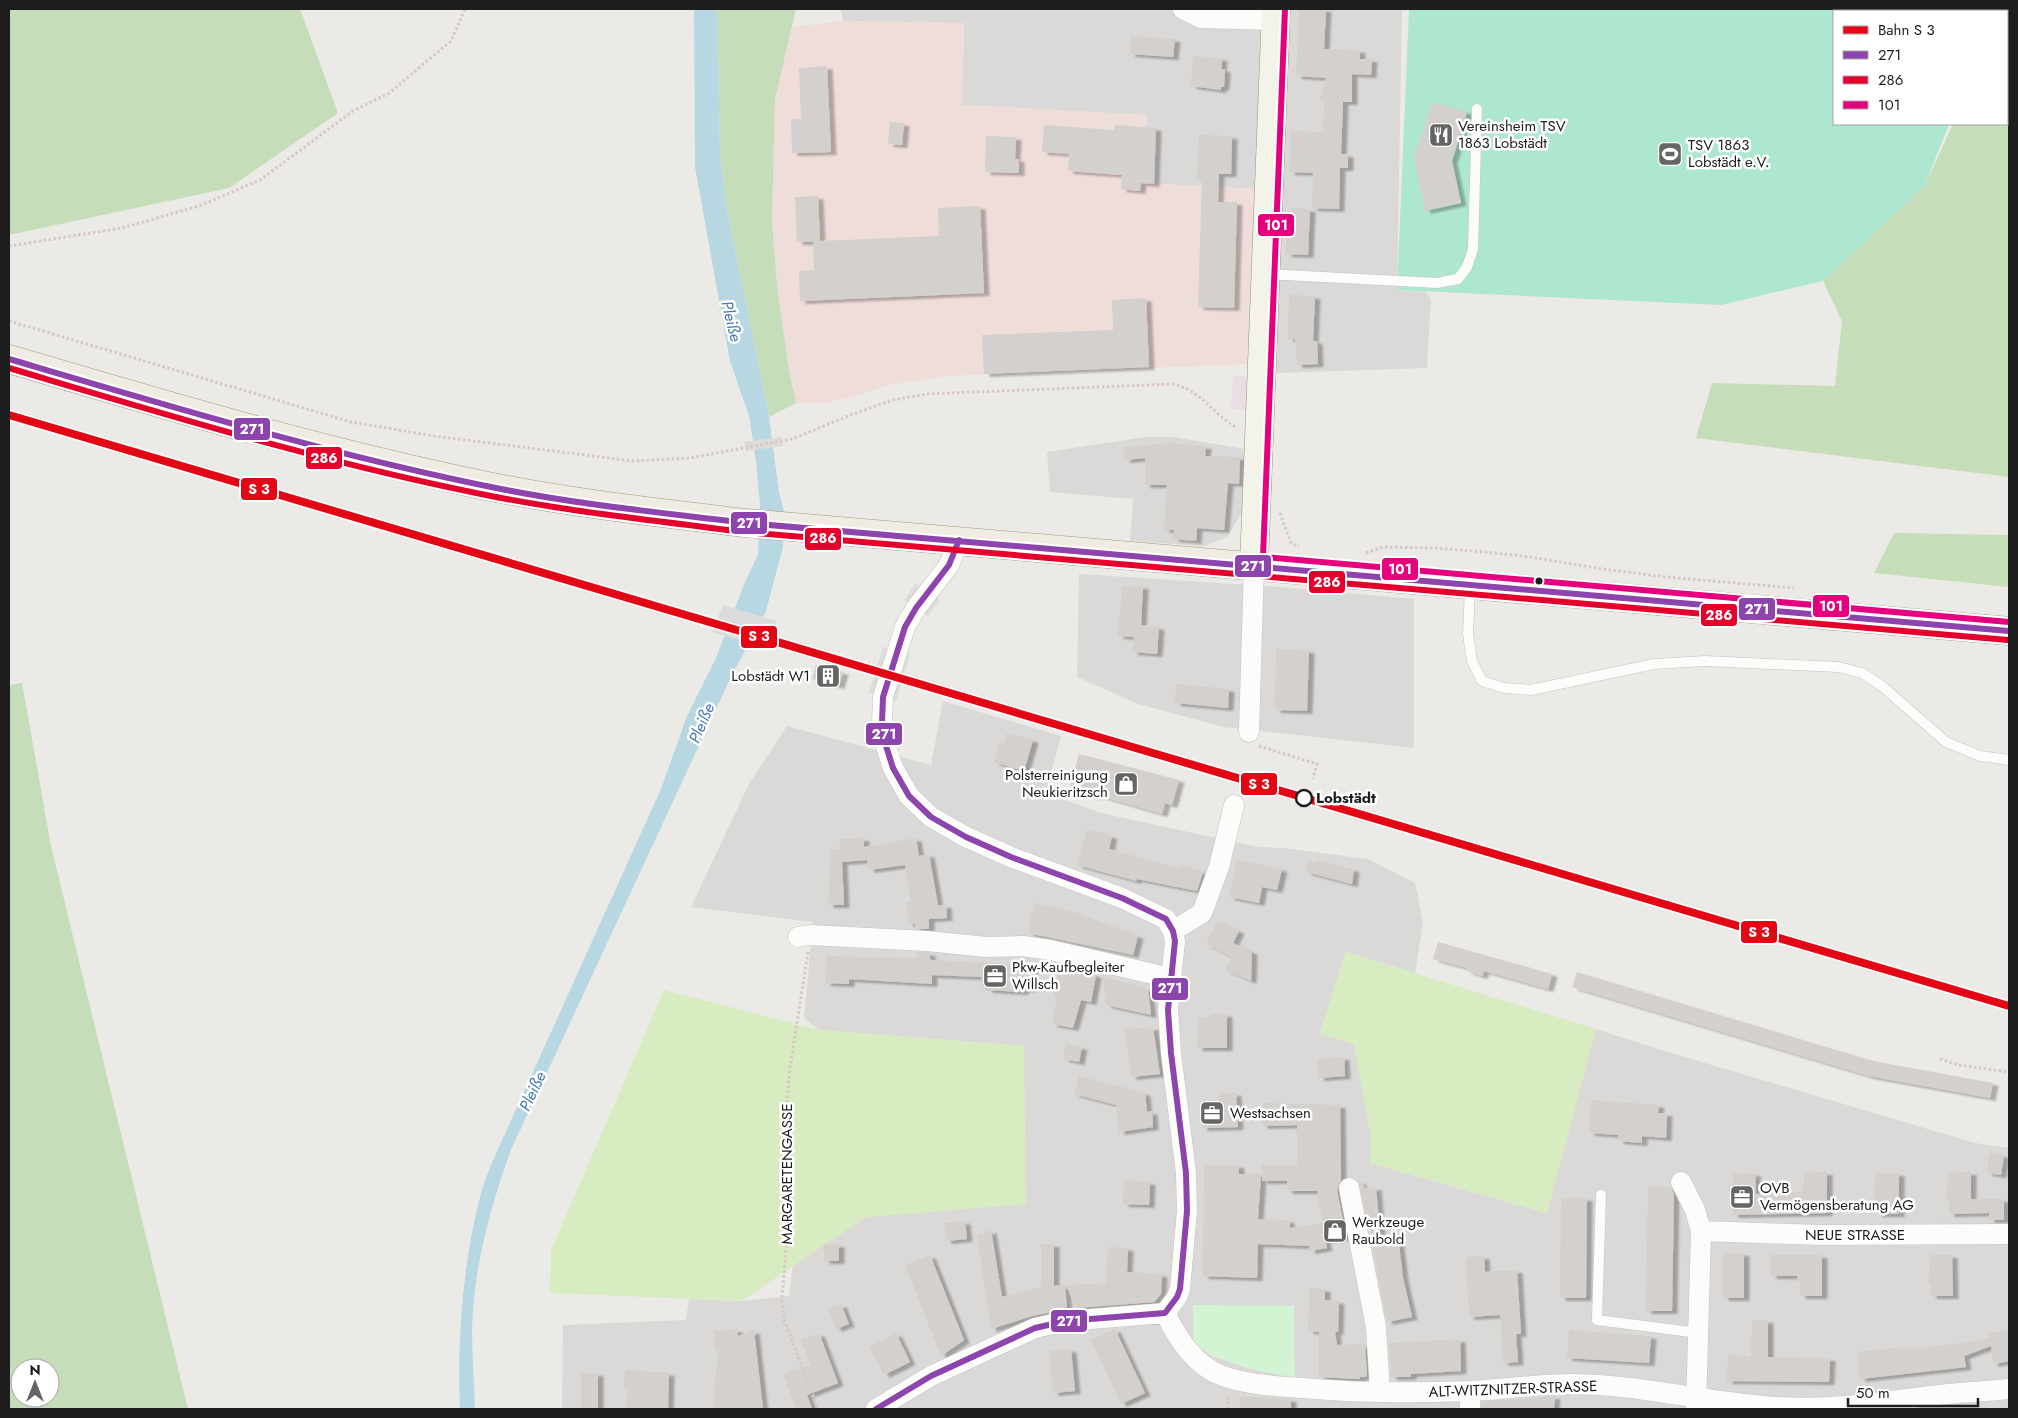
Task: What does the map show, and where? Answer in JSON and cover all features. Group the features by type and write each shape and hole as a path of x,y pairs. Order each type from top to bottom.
{"main road":[{"path":"1254,565 1276,14"},
{"path":"9,358 300,443 469,482 604,506 746,523 2009,631"}],"street":[{"path":"1183,9 1201,18 1276,14"},
{"path":"876,1409 931,1376 1035,1328 1066,1321 1165,1313 1177,1298 1180,1289 1187,1212 1186,1173 1170,1045 1168,1010 1175,941 1172,931 1166,920 1151,912 1106,892 1011,857 966,837 931,817 910,796 893,768 886,746 882,723 883,697 896,651 905,627 928,591 949,565 959,540"},
{"path":"1253,737 1254,565"},
{"path":"1172,931 1202,913 1219,867 1234,805"},
{"path":"804,936 927,941 986,947 1023,946 1051,950 1170,978"},
{"path":"1681,1182 1696,1210 1701,1232 1697,1404"},
{"path":"1348,1188 1376,1327 1380,1392"},
{"name":"NEUE STRASSE","path":"1701,1232 1820,1235 2009,1234"},
{"name":"ALT-WITZNITZER-STRASSE","path":"1165,1313 1174,1333 1204,1368 1224,1376 1265,1385 1470,1400 1572,1384 1630,1388 1697,1404 1777,1407 1842,1407 2009,1389"}],"lane":[{"path":"1266,274 1437,283 1458,279 1467,267 1473,249 1477,108"},
{"path":"1470,584 1468,634 1472,662 1482,681 1504,688 1531,690 1654,664 1705,661 1838,667 1862,673 1882,686 1946,742 1980,756 2009,760"},
{"path":"1601,1195 1597,1320 1699,1333"}],"path":[{"path":"9,246 122,228 199,206 260,180 353,111 389,93 443,48 451,41 465,9"},
{"path":"9,321 351,422 425,435 633,461 690,458 792,440 853,414 893,400 926,394 1173,384 1194,392 1204,399 1227,422 1238,428 1260,432"},
{"path":"1278,510 1291,543 1304,550"},
{"path":"1365,554 1384,547 1477,552 1530,557 1666,577 1796,588"},
{"path":"1253,737 1259,747 1317,764 1313,779"},
{"name":"MARGARETENGASSE","path":"804,936 786,1112 790,1202 782,1298 784,1320 818,1409"},
{"path":"1940,1060 1958,1065 2009,1072"}],"shaded area":[{"path":"841,9 1402,9 1397,290 1426,292 1431,299 1427,368 1276,373 1278,194 1258,189 1141,183 1147,115 962,105 964,23 843,21"},
{"path":"843,21 964,23 962,105 1147,115 1141,183 1258,189 1251,364 947,376 889,385 825,403 796,403 788,365 777,285 772,221 775,99 792,27"},
{"path":"1233,376 1251,377 1250,410 1231,409"},
{"path":"1145,437 1174,437 1250,450 1247,504 1227,537 1205,546 1130,541 1133,499 1050,492 1047,452"},
{"path":"1079,574 1266,586 1414,599 1414,748 1224,727 1138,704 1077,677"},
{"path":"943,701 1061,736 1046,793 1101,813 1258,847 1283,848 1368,859 1415,883 1423,923 1415,973 1346,952 1320,1033 1354,1044 1370,1131 1370,1163 1546,1213 1596,1029 1975,1143 2009,1148 2009,1409 562,1409 563,1325 686,1320 689,1299 742,1301 789,1296 799,1217 1024,1046 819,1030 804,1018 813,922 691,907 749,784 787,726 931,765"}],"green space":[{"path":"9,9 300,9 338,113 229,188 9,235"},
{"path":"717,9 796,9 775,99 772,221 777,285 788,365 796,403 769,417 726,205 720,153"},
{"name":"TSV 1863 Lobstädt e.V.","path":"1409,9 1975,9 1833,10 1833,125 1949,125 1925,185 1823,281 1721,305 1397,290"},
{"path":"2008,66 2009,477 1696,438 1712,383 1835,386 1842,321 1823,281 1925,185 1953,125 2008,125"},
{"path":"1894,533 2009,535 2009,587 1874,573"},
{"path":"22,683 51,846 188,1409 9,1409 9,685"},
{"path":"1346,952 1596,1029 1547,1213 1370,1163 1370,1131 1354,1044 1320,1034"},
{"path":"664,990 819,1030 1024,1046 1026,1204 867,1217 742,1301 550,1293 551,1250"},
{"path":"1193,1305 1294,1306 1295,1378 1247,1368 1212,1356 1193,1343"}],"water":[{"name":"Pleiße","path":"694,9 717,9 720,153 726,205 769,417 779,492 784,512 783,547 766,611 730,679 510,1152 484,1238 473,1305 475,1409 460,1409 459,1356 465,1275 474,1222 488,1172 661,789 687,716 716,658 745,582 758,555 760,505 749,416 730,361 695,167"}],"pier":[{"path":"782,437 783,446 746,451 744,442"},
{"path":"916,583 940,600 928,616 904,600"},
{"path":"723,605 777,621 766,648 712,632"},
{"path":"883,647 910,655 896,701 869,693"}],"building":[{"path":"1299,9 1326,9 1324,49 1360,50 1360,59 1372,59 1371,75 1352,74 1352,102 1343,102 1341,154 1348,154 1348,168 1340,168 1339,209 1312,208 1313,173 1289,172 1291,131 1323,132 1324,101 1320,100 1326,78 1296,76"},
{"path":"1131,36 1175,39 1173,57 1130,54"},
{"path":"1193,56 1222,58 1221,69 1225,69 1224,87 1221,87 1221,90 1191,86"},
{"path":"827,66 831,152 792,153 791,119 801,119 799,68"},
{"name":"Vereinsheim TSV 1863 Lobstädt","path":"1432,102 1467,112 1452,161 1461,203 1425,211 1414,159"},
{"path":"890,122 904,123 902,145 888,144"},
{"path":"1044,125 1114,130 1115,125 1156,128 1154,184 1141,183 1140,191 1121,189 1122,175 1068,171 1069,154 1042,152"},
{"path":"1199,135 1232,136 1231,174 1219,174 1218,202 1237,202 1234,308 1198,307 1202,180 1197,180"},
{"path":"986,136 1016,137 1015,159 1019,159 1019,173 985,172"},
{"path":"818,196 820,241 939,236 938,208 980,206 984,293 800,301 799,271 814,270 813,242 797,242 795,197"},
{"path":"1291,208 1310,209 1308,255 1286,254 1288,212 1291,212"},
{"path":"1289,295 1315,296 1313,341 1317,341 1318,364 1297,365 1295,339 1288,339"},
{"path":"1146,298 1149,367 984,374 982,335 1113,330 1112,300"},
{"path":"1171,443 1206,446 1205,456 1240,457 1239,484 1228,483 1224,530 1197,528 1196,541 1173,539 1174,530 1164,530 1167,485 1145,485 1145,458 1125,460 1124,447"},
{"path":"1122,586 1143,586 1141,625 1159,627 1157,654 1132,652 1134,637 1118,636"},
{"path":"1276,649 1309,650 1307,711 1275,710"},
{"name":"Lobstädt W1","path":"816,665 843,672 839,686 812,679"},
{"path":"1176,684 1229,689 1228,708 1175,703"},
{"path":"1007,733 1033,740 1024,771 994,762 999,742 1004,744"},
{"path":"1079,754 1179,780 1172,805 1165,803 1162,814 1097,795 1096,797 1081,793 1082,791 1070,787"},
{"path":"1087,829 1112,836 1109,849 1180,869 1181,865 1203,872 1197,891 1137,879 1136,881 1077,865"},
{"path":"864,838 864,847 916,838 919,856 929,854 938,905 946,905 947,918 929,919 929,929 915,929 915,924 908,924 907,902 911,902 905,865 869,870 867,860 842,862 844,905 828,905 831,849 840,849 839,839"},
{"path":"1237,860 1282,869 1277,890 1262,887 1259,903 1229,897"},
{"path":"1316,860 1354,869 1352,884 1306,872 1308,862 1316,863"},
{"path":"1034,903 1067,910 1138,936 1133,955 1028,933"},
{"path":"1217,921 1239,931 1233,943 1252,952 1251,981 1226,970 1232,957 1206,944"},
{"path":"1438,942 1552,974 1548,989 1484,971 1482,976 1466,971 1467,968 1433,959"},
{"path":"916,952 930,953 930,959 932,960 1032,965 1031,989 1023,989 1023,992 987,990 987,987 981,987 981,977 932,975 932,984 849,979 849,984 825,983 826,956 917,958"},
{"path":"1060,964 1096,975 1091,1002 1081,1000 1073,1028 1052,1024 1057,997 1054,996"},
{"path":"1577,972 1873,1061 1993,1083 1990,1098 1869,1076 1572,987"},
{"path":"1103,977 1148,989 1151,1015 1106,1005"},
{"path":"1210,1014 1227,1014 1227,1048 1197,1048 1199,1017 1210,1017"},
{"path":"1153,1027 1160,1074 1131,1077 1125,1029"},
{"path":"1066,1044 1082,1047 1079,1062 1063,1059"},
{"path":"1344,1057 1345,1076 1319,1078 1317,1059"},
{"path":"1079,1076 1145,1093 1147,1112 1152,1111 1153,1127 1119,1132 1116,1105 1074,1094"},
{"path":"1219,1093 1236,1093 1238,1127 1202,1128 1202,1105 1219,1104"},
{"path":"1591,1100 1659,1105 1658,1113 1667,1113 1666,1138 1642,1136 1642,1143 1618,1141 1618,1135 1589,1133"},
{"path":"1262,1103 1340,1105 1341,1179 1337,1190 1346,1237 1325,1240 1327,1248 1310,1251 1309,1246 1258,1244 1257,1278 1203,1276 1204,1165 1239,1165 1239,1174 1261,1174 1258,1219 1289,1220 1290,1228 1323,1223 1317,1191 1287,1191 1287,1181 1262,1181 1262,1165 1297,1165 1297,1125 1262,1126"},
{"path":"1989,1153 2004,1155 2001,1175 1987,1173"},
{"path":"1827,1172 1827,1213 1733,1215 1733,1201 1731,1201 1733,1174 1755,1173 1756,1194 1802,1192 1804,1173"},
{"path":"1971,1172 1971,1199 2004,1199 2004,1220 1989,1220 1989,1213 1949,1214 1949,1200 1947,1200 1948,1173"},
{"path":"1876,1173 1899,1173 1899,1214 1877,1214 1877,1200 1874,1200"},
{"path":"1124,1180 1150,1182 1149,1205 1123,1204"},
{"path":"1360,1180 1362,1189 1376,1187 1380,1232 1370,1233 1358,1181"},
{"path":"1648,1187 1670,1187 1674,1194 1672,1311 1646,1311"},
{"path":"1561,1198 1587,1198 1586,1298 1560,1298"},
{"path":"965,1221 967,1239 946,1241 944,1223"},
{"path":"991,1230 1002,1297 1041,1287 1041,1244 1054,1244 1054,1286 1065,1285 1067,1309 1032,1316 991,1329 977,1236"},
{"path":"1398,1236 1403,1278 1412,1317 1387,1322 1371,1239"},
{"path":"839,1244 839,1261 824,1261 824,1245"},
{"path":"1108,1247 1128,1248 1127,1272 1162,1274 1161,1294 1154,1302 1076,1308 1066,1285 1106,1283"},
{"path":"1723,1253 1744,1253 1744,1298 1723,1298"},
{"path":"930,1255 964,1340 941,1356 905,1265"},
{"path":"1771,1255 1822,1255 1822,1296 1800,1296 1800,1281 1797,1281 1797,1276 1771,1276"},
{"path":"1930,1255 1952,1255 1953,1296 1931,1296 1931,1284 1928,1284"},
{"path":"1484,1256 1485,1272 1517,1270 1521,1334 1516,1334 1518,1362 1503,1363 1500,1315 1469,1317 1466,1257"},
{"path":"1309,1288 1325,1289 1325,1300 1339,1301 1338,1332 1335,1332 1337,1345 1365,1344 1367,1377 1360,1377 1360,1379 1319,1377 1319,1332 1308,1331"},
{"path":"841,1304 849,1324 836,1329 828,1308"},
{"path":"1752,1320 1768,1320 1768,1357 1830,1358 1829,1382 1727,1381 1728,1355 1751,1356"},
{"path":"737,1329 738,1336 754,1330 763,1409 713,1409 718,1350 715,1351 714,1331"},
{"path":"1115,1329 1145,1393 1121,1404 1091,1340"},
{"path":"1569,1330 1651,1336 1649,1363 1567,1358"},
{"path":"2009,1330 2009,1361 1993,1364 1991,1346 1964,1356 1966,1367 1860,1379 1857,1352 1904,1347 1905,1350 1953,1344 1990,1338 1989,1333"},
{"path":"819,1333 838,1383 807,1395 812,1409 796,1409 783,1374 811,1365 801,1340"},
{"path":"896,1333 910,1362 884,1375 869,1347"},
{"path":"1460,1339 1461,1371 1411,1374 1411,1377 1391,1377 1389,1343"},
{"path":"1071,1349 1075,1391 1053,1393 1049,1351"},
{"path":"625,1370 669,1373 668,1409 626,1409 628,1389 624,1389"},
{"path":"581,1373 598,1373 598,1409 581,1409"},
{"path":"1239,1396 1291,1399 1291,1409 1240,1409"},
{"path":"1555,1396 1554,1409 1482,1409 1482,1402"}],"transit line":[{"name":"101","path":"1285,9 1263,557 2009,622"},
{"name":"271","path":"9,359 254,430 377,462 531,495 592,504 746,523 2009,631"},
{"name":"286","path":"9,368 253,439 376,471 501,498 623,517 745,532 2008,640"},
{"path":"9,415 2009,1006"},
{"name":"271","path":"876,1409 931,1376 1035,1328 1066,1321 1165,1313 1177,1297 1180,1289 1187,1211 1186,1173 1171,1053 1168,1010 1175,941 1173,931 1166,919 1122,898 1011,857 966,837 931,817 909,796 893,768 886,746 882,723 883,697 905,627 916,608 949,565 959,540"}],"place":[{"name":"Vereinsheim TSV 1863 Lobstädt","path":"1441,135"},
{"name":"TSV 1863 Lobstädt e.V.","path":"1670,154"},
{"name":"Lobstädt W1","path":"828,676"},
{"name":"Polsterreinigung Neukieritzsch","path":"1126,784"},
{"name":"Lobstädt","path":"1304,798"},
{"name":"Pkw-Kaufbegleiter Willsch","path":"995,976"},
{"name":"Westsachsen","path":"1212,1113"},
{"name":"OVB Vermögensberatung AG","path":"1742,1197"},
{"name":"Werkzeuge Raubold","path":"1335,1231"}]}
